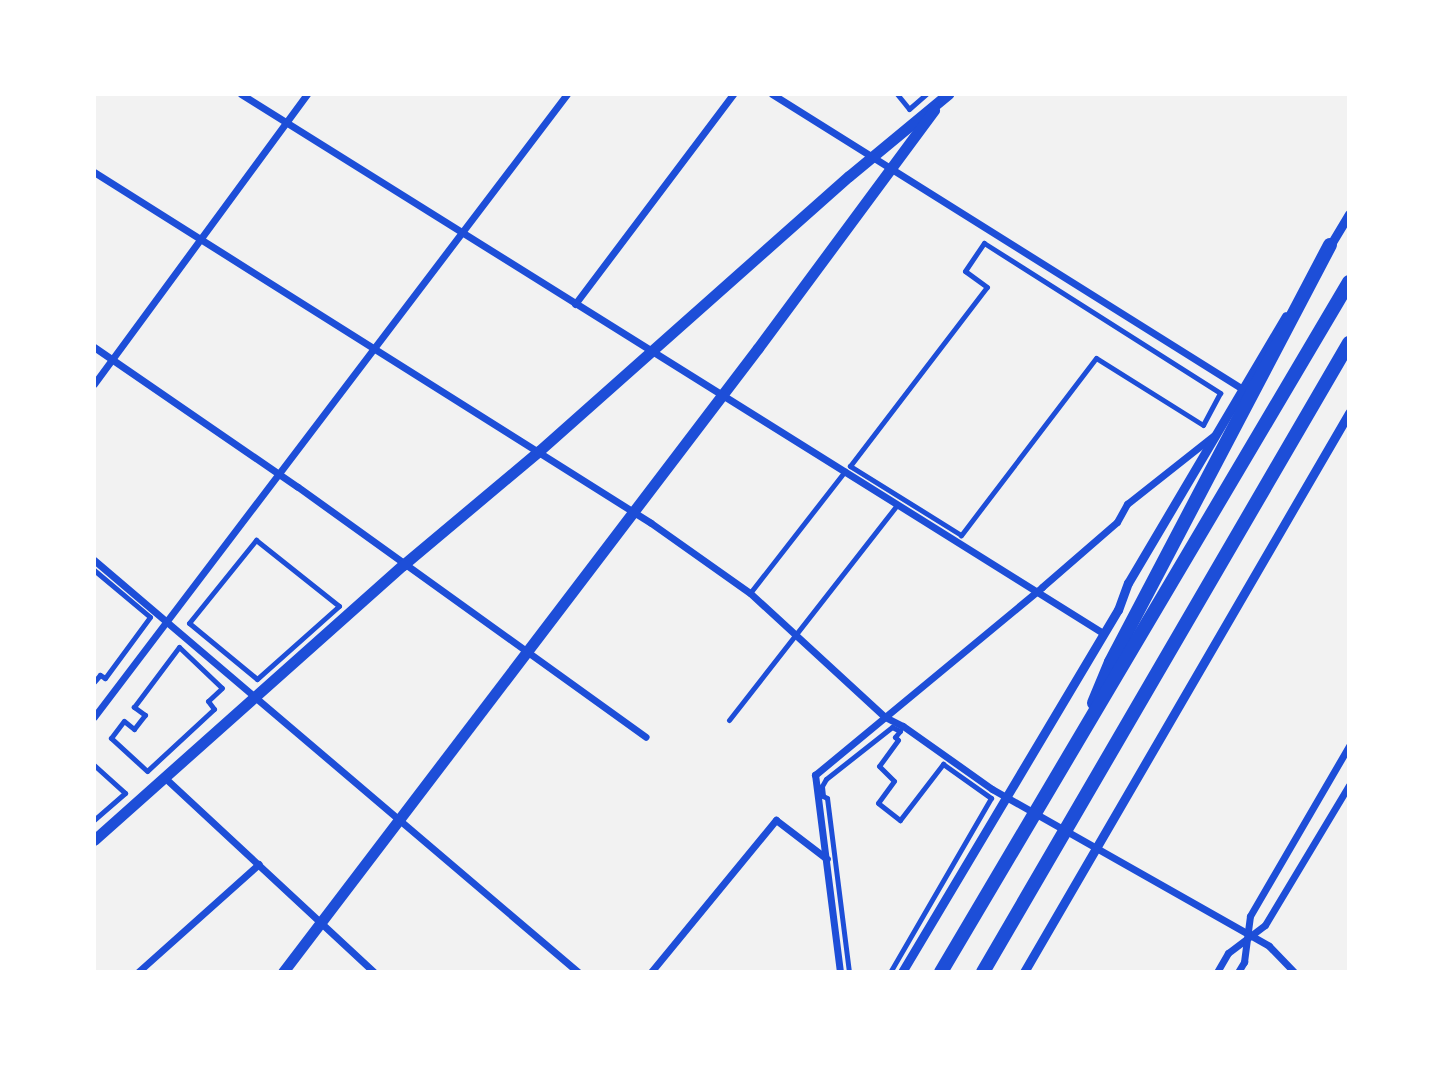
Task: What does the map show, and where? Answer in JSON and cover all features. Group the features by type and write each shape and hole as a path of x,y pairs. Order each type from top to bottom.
{"highway":[{"path":"1073,753 1111,662 1330,245"},
{"path":"941,972 1349,282"},
{"path":"986,969 1349,343"}],"main road":[{"path":"94,840 403,565 539,451 945,97"},
{"path":"283,972 945,97"}],"street":[{"path":"241,94 1103,633"},
{"path":"94,384 307,94"},
{"path":"94,717 567,94"},
{"path":"575,304 733,94"},
{"path":"772,94 1241,388"},
{"path":"897,94 909,109 926,94"},
{"path":"874,160 879,187"},
{"path":"94,172 632,511 750,593 885,717 903,726 992,789 1269,946 1294,972"},
{"path":"902,972 1118,610 1128,583 1241,388 1349,214"},
{"path":"984,243 1220,393 1203,425 1096,358 961,535 850,466 987,287 965,271 984,243"},
{"path":"94,347 646,737"},
{"path":"1024,972 1349,413"},
{"path":"840,972 815,775 1117,522 1127,504 1218,432"},
{"path":"750,593 845,471"},
{"path":"729,720 798,636 897,505"},
{"path":"256,540 339,606 257,679 189,623 256,540"},
{"path":"94,560 578,972"},
{"path":"94,570 150,617 105,678 100,675 94,682"},
{"path":"179,647 222,688 208,701 214,709 147,771 111,738 124,721 134,729 145,715 134,707 179,647"},
{"path":"849,972 827,798 822,786 826,779 892,727 900,731 895,737 898,740 879,766 894,781 878,803 900,820 943,764 991,798 890,972"},
{"path":"1238,972 1244,962 1250,916 1349,746"},
{"path":"94,765 125,793 94,820"},
{"path":"164,777 374,972"},
{"path":"1217,972 1228,953 1265,925 1349,785"},
{"path":"651,972 776,820 827,859"},
{"path":"138,972 259,864"}]}
